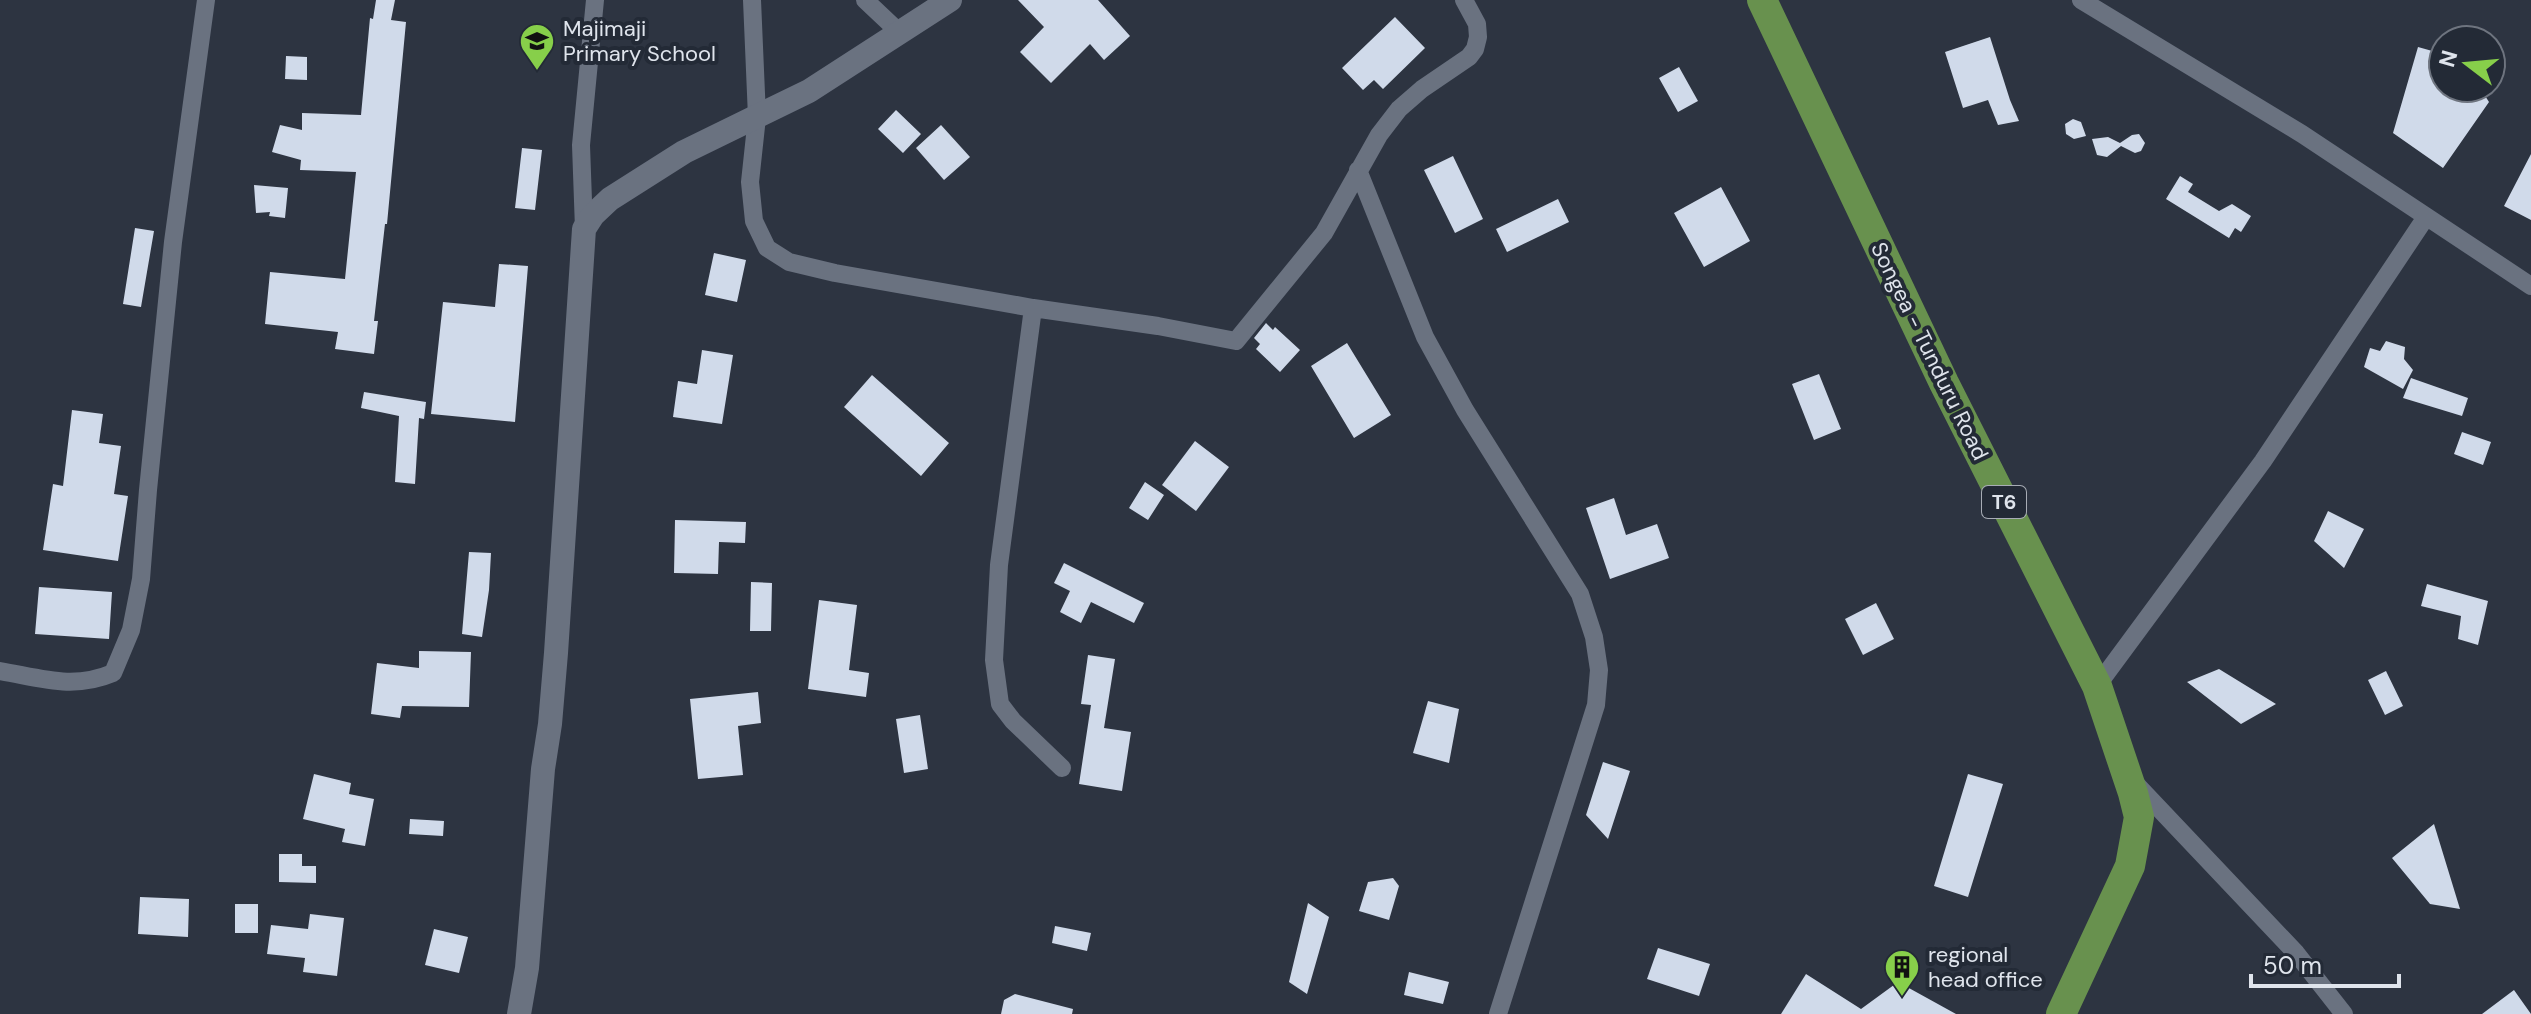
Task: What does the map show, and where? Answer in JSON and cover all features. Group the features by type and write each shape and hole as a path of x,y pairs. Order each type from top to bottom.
{"highway":[{"name":"Songea - Tunduru Road","path":"1762,0 1944,383 2097,686 2127,774 2139,817 2130,866 2061,1014"}],"street":[{"path":"0,671 64,682 92,682 113,673 131,630 141,579 173,242 206,0"},
{"path":"519,1014 527,968 556,653 584,229 581,145 595,0"},
{"path":"752,0 757,117 750,182 754,221 767,248 789,262 820,269 1236,341 1324,233 1379,135 1399,109 1469,57 1475,49 1477,24 1464,0"},
{"path":"865,0 900,33"},
{"path":"584,229 610,199 684,152 809,91 950,0"},
{"path":"2081,0 2302,134 2531,286"},
{"path":"1358,170 1425,337 1465,410 1580,594 1594,637 1599,670 1596,705 1498,1014"},
{"path":"2097,686 2263,461 2426,217"},
{"path":"1033,308 999,565 994,660 1000,704 1013,721 1062,768"},
{"path":"2127,774 2296,953 2334,1009"}],"building":[{"path":"376,0 395,0 391,20 406,22 387,224 374,321 378,321 374,354 335,349 338,332 265,324 270,272 345,279 356,172 300,170 301,160 272,152 280,125 302,130 302,113 361,115 370,18 373,19"},
{"path":"1018,0 1098,0 1130,36 1104,60 1090,44 1051,83 1020,52 1044,27"},
{"path":"1395,17 1425,48 1383,89 1374,80 1363,90 1342,68"},
{"path":"1990,37 2019,121 1998,125 1988,100 1963,108 1945,52"},
{"path":"2418,47 2427,50 2427,104 2488,104 2443,168 2393,133"},
{"path":"286,56 307,57 307,80 285,79"},
{"path":"1679,67 1698,101 1678,112 1659,78"},
{"path":"896,110 921,134 903,153 878,129"},
{"path":"2073,119 2081,122 2086,136 2074,139 2066,134 2065,124"},
{"path":"941,125 970,157 944,180 916,148"},
{"path":"2139,134 2145,143 2141,151 2135,153 2121,146 2107,157 2097,155 2092,139 2108,137 2120,143"},
{"path":"522,148 542,150 535,210 515,208"},
{"path":"2531,154 2531,220 2504,206"},
{"path":"1453,156 1483,219 1455,233 1424,170"},
{"path":"2180,176 2193,184 2188,192 2219,211 2232,204 2251,216 2241,232 2235,228 2229,238 2166,199"},
{"path":"254,185 288,188 285,218 269,216 270,212 256,213"},
{"path":"1721,187 1750,241 1704,267 1674,213"},
{"path":"1558,199 1569,222 1507,252 1496,229"},
{"path":"135,228 154,231 141,307 123,304"},
{"path":"714,253 746,260 737,302 705,295"},
{"path":"499,264 528,266 515,422 431,414 443,302 495,307"},
{"path":"1266,323 1273,330 1275,327 1300,350 1280,372 1256,349 1260,344 1254,338"},
{"path":"2386,341 2405,347 2404,359 2413,370 2403,389 2364,367 2370,348 2380,351"},
{"path":"1347,343 1391,415 1354,438 1311,366"},
{"path":"702,350 733,355 722,424 673,417 678,381 697,384"},
{"path":"1819,374 1841,429 1814,440 1792,384"},
{"path":"872,375 949,443 921,476 844,407"},
{"path":"2411,378 2468,398 2462,416 2403,398"},
{"path":"364,392 426,402 424,419 419,418 415,484 395,482 399,416 361,408"},
{"path":"72,410 103,414 99,443 121,446 114,494 128,496 118,561 43,550 53,484 63,486"},
{"path":"2462,432 2491,442 2483,465 2454,454"},
{"path":"1195,441 1229,467 1196,511 1162,485"},
{"path":"1145,482 1164,495 1148,520 1129,508"},
{"path":"1614,498 1626,535 1657,524 1669,558 1610,579 1586,508"},
{"path":"2328,511 2364,529 2344,568 2314,541"},
{"path":"675,520 746,522 745,543 719,542 718,574 674,573"},
{"path":"469,552 491,553 482,637 462,634"},
{"path":"1064,563 1144,603 1134,623 1091,602 1081,623 1060,612 1070,591 1054,583"},
{"path":"751,582 772,583 771,631 750,631"},
{"path":"2427,584 2488,601 2478,645 2458,639 2461,616 2421,606"},
{"path":"39,587 112,592 109,639 35,634"},
{"path":"819,600 857,605 849,670 869,673 866,697 808,689"},
{"path":"1876,603 1894,639 1863,655 1845,619"},
{"path":"419,651 471,652 469,707 402,706 400,718 371,714 377,663 419,668"},
{"path":"1088,655 1115,659 1104,728 1131,732 1122,791 1079,784 1091,705 1081,704"},
{"path":"2219,669 2276,704 2241,724 2187,682"},
{"path":"2386,671 2403,706 2385,715 2368,680"},
{"path":"758,692 761,723 738,726 743,775 698,779 690,699"},
{"path":"1428,701 1459,709 1449,763 1413,753"},
{"path":"920,715 928,769 904,773 896,719"},
{"path":"1603,762 1630,771 1608,839 1586,815"},
{"path":"314,774 351,783 349,794 374,799 365,846 342,842 345,829 303,819"},
{"path":"1968,774 2003,784 1968,897 1934,886"},
{"path":"410,819 444,821 443,836 409,834"},
{"path":"2434,824 2460,909 2430,904 2392,858"},
{"path":"279,854 302,854 302,866 316,866 316,883 279,882"},
{"path":"1393,878 1399,886 1389,920 1359,911 1368,882"},
{"path":"140,897 189,899 188,937 138,934"},
{"path":"1308,903 1329,917 1307,994 1289,982"},
{"path":"235,904 258,904 258,933 235,933"},
{"path":"310,914 344,918 337,976 303,972 305,958 267,954 271,925 308,929"},
{"path":"1055,926 1091,933 1087,951 1052,943"},
{"path":"434,929 468,937 459,973 425,965"},
{"path":"1658,948 1710,964 1699,996 1647,979"},
{"path":"1409,972 1449,982 1443,1004 1404,995"},
{"path":"1806,974 1861,1009 1898,982 1956,1014 1781,1014"},
{"path":"2514,990 2531,1014 2482,1014"},
{"path":"1015,994 1073,1009 1072,1014 1001,1014 1004,1000"}],"place":[{"name":"Majimaji Primary School","path":"537,72"},
{"name":"regional head office","path":"1902,998"}]}
